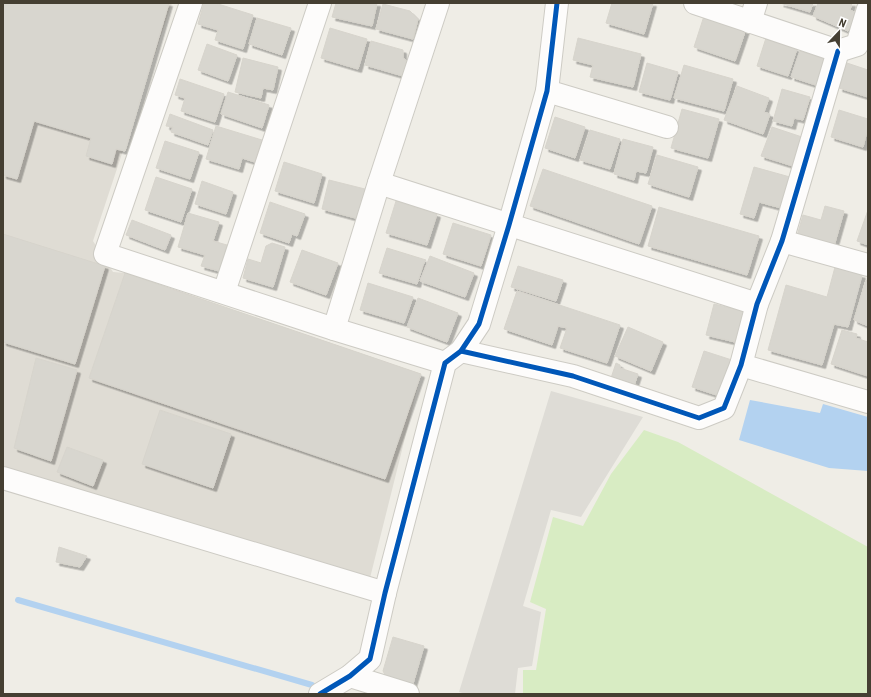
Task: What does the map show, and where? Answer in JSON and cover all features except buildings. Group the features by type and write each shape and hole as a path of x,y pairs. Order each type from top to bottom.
{"street":[{"path":"191,3 106,254 334,329 453,357 573,376 699,418 724,408 741,365 757,304 782,240 838,52"},
{"path":"224,292 320,3"},
{"path":"334,329 379,183 438,3"},
{"path":"320,694 350,676 370,659 385,593 453,357 479,324 548,91 557,3"},
{"path":"695,3 753,12 838,52 858,44 868,9"},
{"path":"548,91 667,126"},
{"path":"379,183 757,304"},
{"path":"782,240 868,265"},
{"path":"741,365 868,402"},
{"path":"3,478 385,593"},
{"path":"350,676 408,694"}],"shaded area":[{"path":"3,3 172,3 93,241 113,272 125,273 421,374 370,578 3,468"},
{"path":"551,391 643,417 581,517 551,510 523,606 541,612 532,666 518,668 515,694 466,694 459,692"}],"green space":[{"path":"644,430 678,442 868,547 868,694 523,694 523,670 536,670 546,609 530,602 553,517 583,526 611,474"}],"water":[{"path":"750,400 820,413 823,404 868,417 868,471 829,468 739,440"}],"waterway":[{"path":"18,600 312,685"}],"cycle path":[{"path":"320,694 350,676 370,659 385,593 445,363 461,351 479,324 509,225 547,91 557,3"},
{"path":"461,351 573,376 699,418 724,408 741,365 757,304 782,241 838,51"}]}
